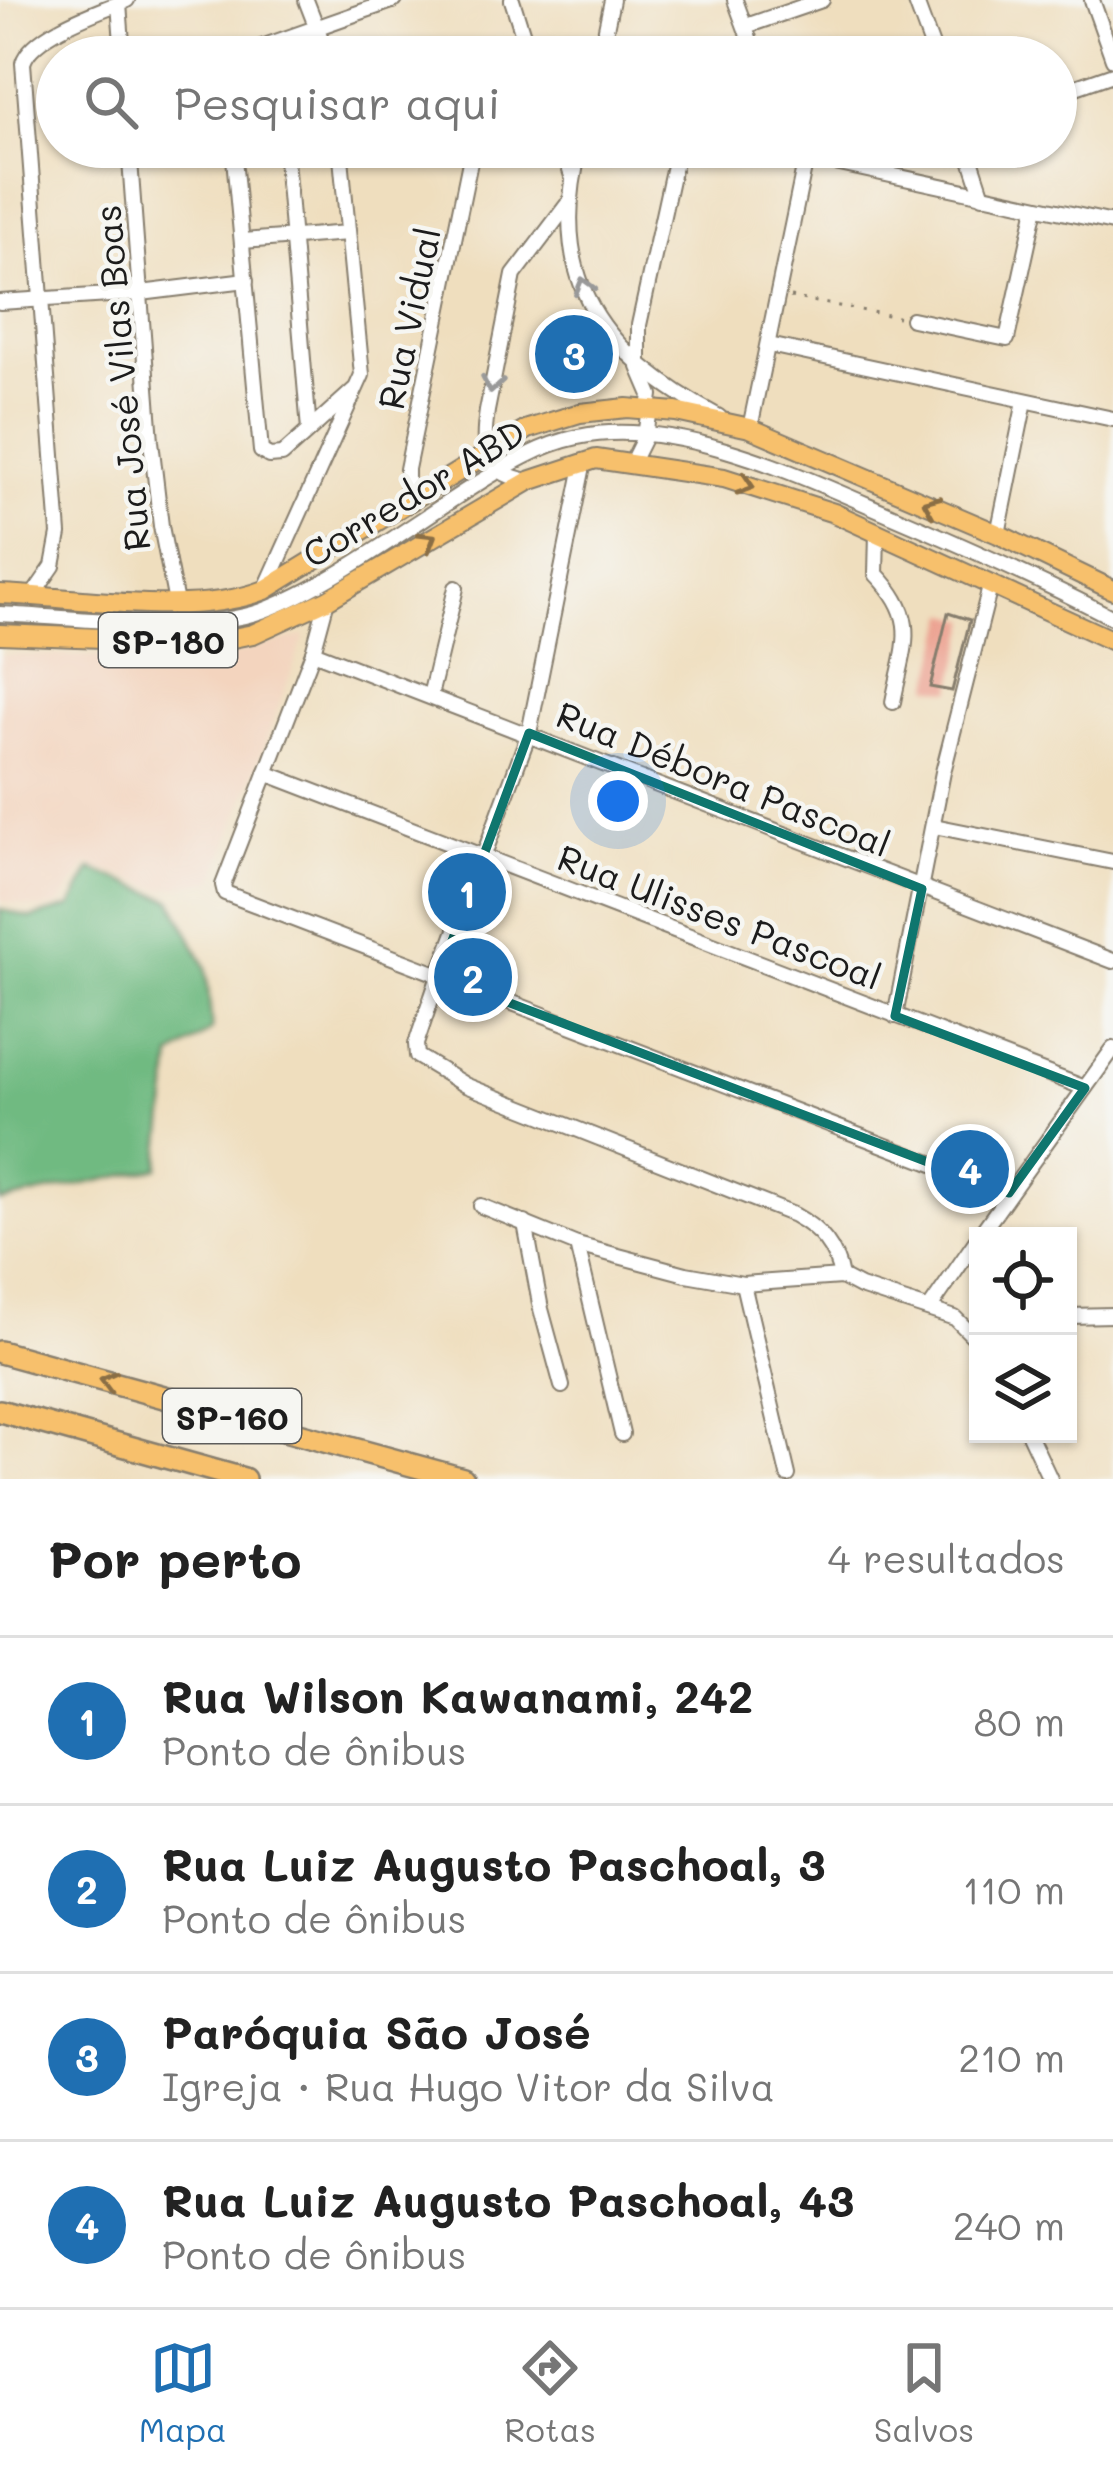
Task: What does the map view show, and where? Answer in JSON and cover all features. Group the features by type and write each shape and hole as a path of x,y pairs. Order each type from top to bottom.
{"highway":[{"name":"SP-160","path":"0,1352 464,1479"},
{"name":"SP-160","path":"0,1412 244,1479"}],"main road":[{"path":"0,594 176,603 220,602 265,590 528,429 580,413 650,409 750,428 998,534 1113,590"},
{"path":"327,599 529,481 584,461 632,462 724,478 834,513 1113,641"},
{"name":"SP-180","path":"0,634 218,640 254,634 327,599"}],"street":[{"path":"306,0 320,36"},
{"path":"302,36 395,0"},
{"path":"512,0 523,36"},
{"path":"604,36 612,0"},
{"path":"735,0 749,36"},
{"path":"746,26 822,0"},
{"path":"916,0 929,36"},
{"path":"1092,0 1113,59"},
{"path":"50,36 123,2 123,36"},
{"path":"1098,17 1113,7"},
{"path":"33,595 53,566 59,534 23,57 36,45"},
{"path":"1077,87 1113,74"},
{"name":"Rua José Vilas Boas","path":"131,168 160,526 176,603"},
{"path":"235,168 261,451 278,457 358,387"},
{"path":"287,168 308,430"},
{"path":"265,590 363,369 342,168"},
{"name":"Rua Vidual","path":"413,500 406,469 469,168"},
{"path":"569,168 572,176"},
{"path":"574,168 567,205 589,305 651,390 645,436 632,462"},
{"path":"638,367 639,325 673,168"},
{"path":"750,428 804,168"},
{"path":"852,168 1113,223"},
{"path":"973,168 982,196"},
{"path":"529,481 498,471 486,453 487,411 514,275 567,205"},
{"path":"912,319 1007,339 1036,207"},
{"path":"243,241 348,233"},
{"path":"0,302 246,280"},
{"path":"769,345 1113,419"},
{"path":"638,367 725,421"},
{"path":"998,534 1024,401"},
{"name":"Corredor ABD","path":"0,614 199,622 258,613 302,592 532,452 584,436 645,436 711,447 796,474 975,550 1113,618"},
{"path":"584,461 530,733 416,1043 421,1061 465,1085 794,1215 816,1227 837,1257 842,1277"},
{"path":"878,532 876,574 895,593 907,617 893,702"},
{"path":"895,1016 958,704 991,583"},
{"path":"430,696 456,588"},
{"path":"327,599 313,652 223,890 1009,1193"},
{"path":"298,615 319,629"},
{"name":"Rua Débora Pascoal","path":"313,652 1113,961"},
{"name":"Rua Ulisses Pascoal","path":"266,773 1085,1088"},
{"path":"934,826 1113,862"},
{"path":"986,1227 1113,1048"},
{"path":"481,1206 577,1245 686,1274 743,1284 842,1277 882,1295 969,1318"},
{"path":"525,1223 541,1310 562,1386"},
{"path":"577,1245 622,1434"},
{"path":"930,1308 969,1251"},
{"path":"743,1284 788,1475"},
{"path":"1077,1316 1113,1315"},
{"path":"956,1318 972,1335"},
{"path":"1033,1443 1050,1479"}],"path":[{"path":"779,295 912,319"}],"highlighted area":[{"path":"529,733 922,889 895,1016 1085,1088 1009,1193 439,976"}],"shaded area":[{"path":"305,635 214,881 162,889 87,864 59,905 43,909 0,901 0,655 218,658"}],"green space":[{"path":"91,869 172,900 206,968 212,1030 172,1057 159,1168 0,1202 0,909 31,918 71,907"}],"building":[{"path":"555,334 596,352 593,368 580,370 549,360"},
{"path":"948,613 970,620 952,691 930,687"}],"place":[{"name":"Paróquia São José","path":"574,354"},
{"name":"Rua Wilson Kawanami, 242","path":"467,892"},
{"name":"Rua Luiz Augusto Paschoal, 3","path":"473,977"},
{"name":"Rua Luiz Augusto Paschoal, 43","path":"970,1169"}]}
